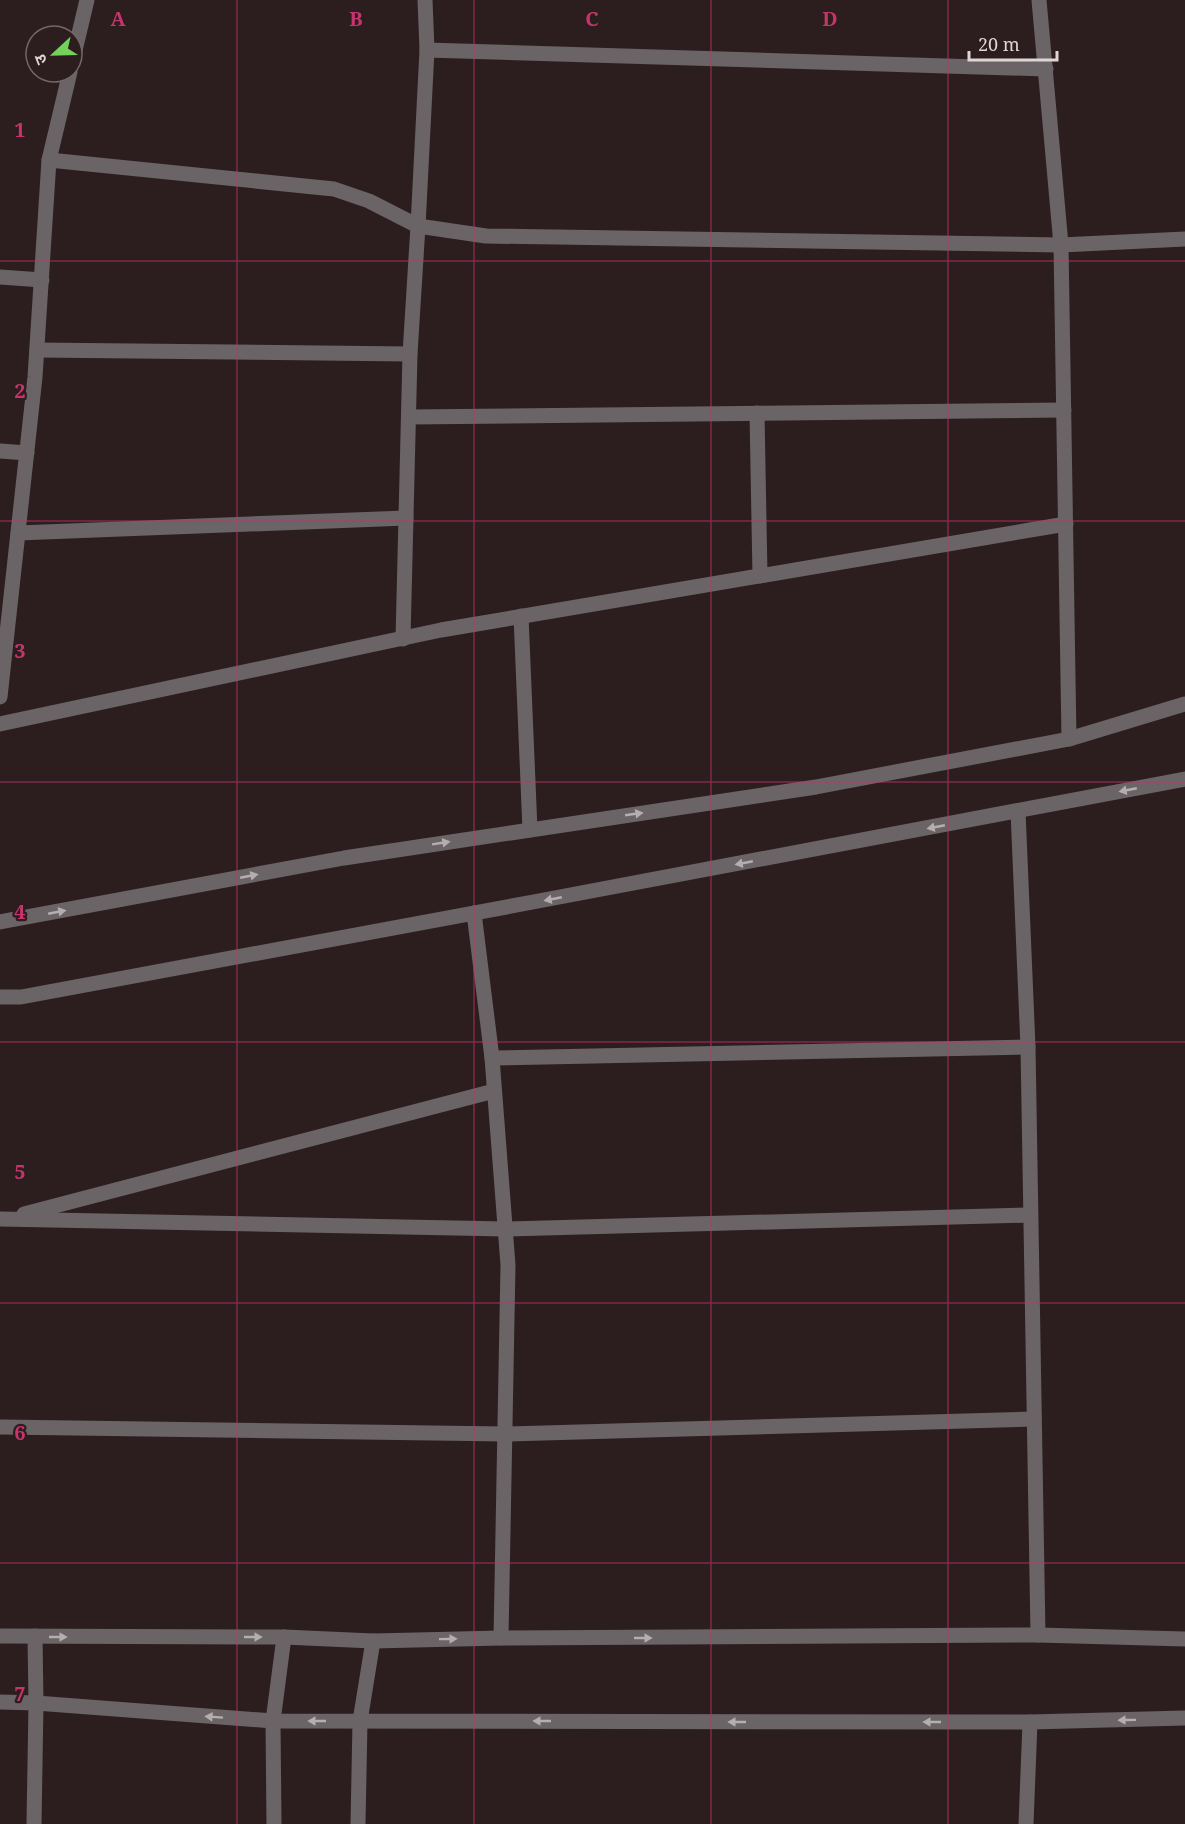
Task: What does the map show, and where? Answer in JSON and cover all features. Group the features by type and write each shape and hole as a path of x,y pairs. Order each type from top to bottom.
{"street":[{"path":"81,24 87,0"},
{"path":"403,639 410,354 427,50 425,0"},
{"path":"1039,0 1061,245 1069,739"},
{"path":"427,50 1046,69"},
{"path":"0,697 4,629 18,533 37,350 49,160 67,84"},
{"path":"49,160 334,189 369,201 418,226 486,236 1061,245 1185,239"},
{"path":"0,277 42,280"},
{"path":"37,350 410,354"},
{"path":"409,417 1064,410"},
{"path":"757,413 760,576"},
{"path":"0,451 27,453"},
{"path":"18,533 406,518"},
{"path":"0,724 441,630 1066,524"},
{"path":"521,616 530,830"},
{"path":"0,922 344,858 816,787 1069,739 1185,704"},
{"path":"0,997 21,997 1185,779"},
{"path":"1018,811 1028,1047 1038,1635"},
{"path":"474,913 492,1058 508,1265 501,1638"},
{"path":"492,1058 1028,1047"},
{"path":"2,1219 494,1091"},
{"path":"2,1219 505,1229 1030,1215"},
{"path":"0,1427 505,1434 1034,1419"},
{"path":"0,1636 284,1638 373,1641 501,1638 1038,1635 1185,1640"},
{"path":"34,1824 35,1636"},
{"path":"274,1824 273,1721 284,1638"},
{"path":"358,1824 360,1721 373,1641"},
{"path":"0,1702 36,1702 273,1721 1030,1722 1185,1718"},
{"path":"1026,1824 1030,1722"}]}
